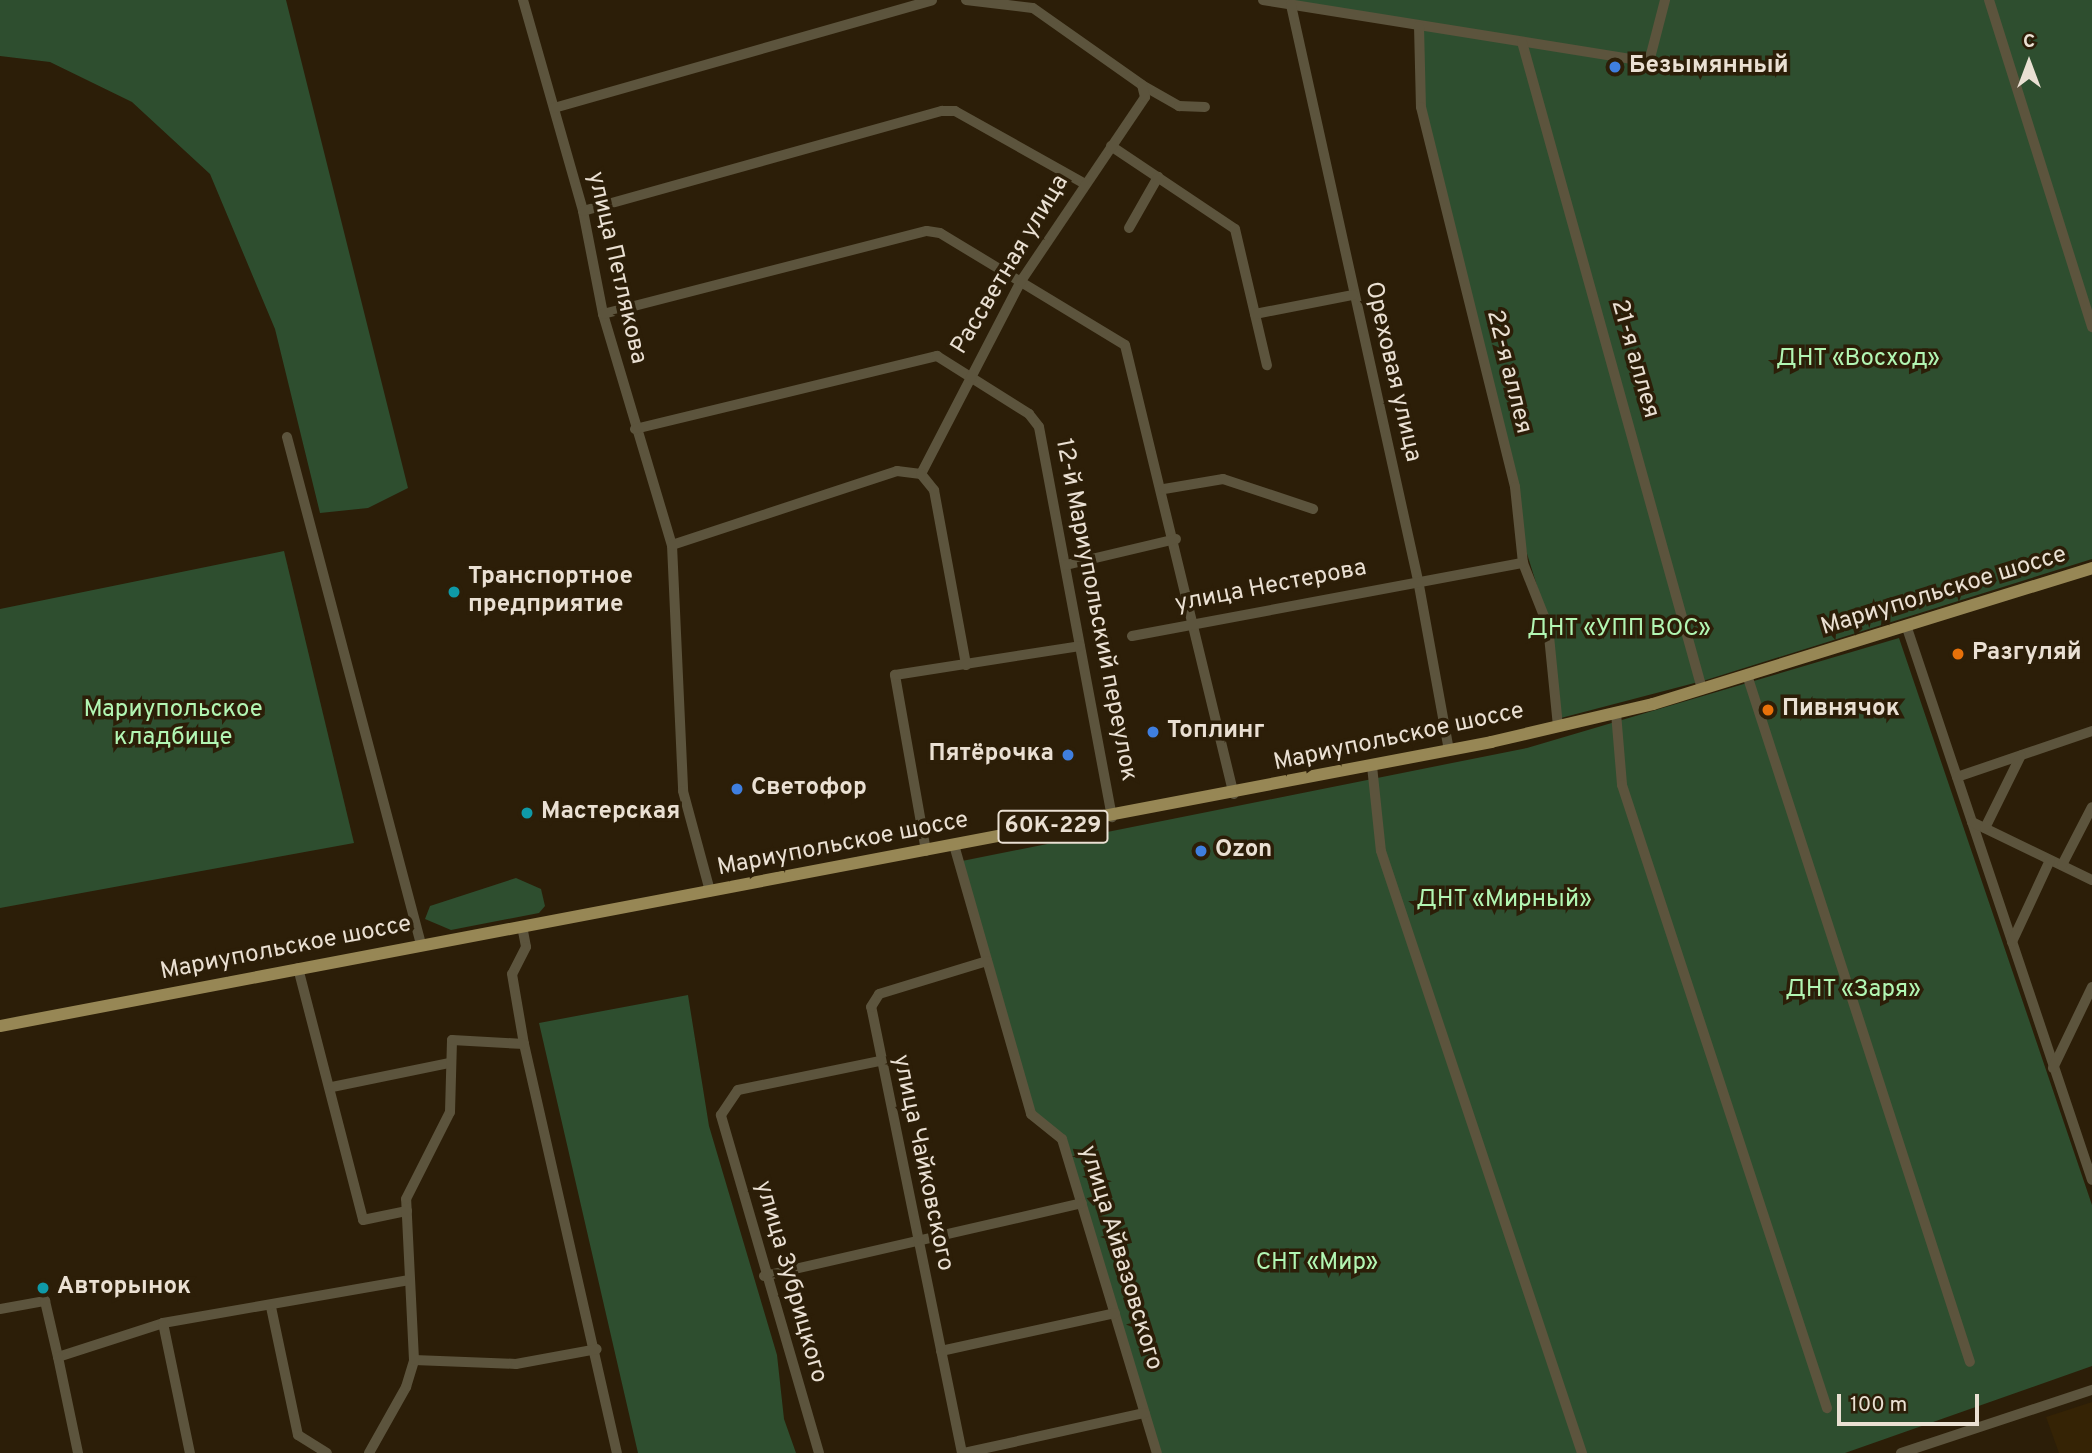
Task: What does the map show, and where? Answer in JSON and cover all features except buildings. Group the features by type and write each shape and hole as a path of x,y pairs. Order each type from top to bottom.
{"main road":[{"name":"Мариупольское шоссе","path":"0,1026 421,944 1234,794 1449,750 1616,713 2092,568"}],"street":[{"name":"улица Петлякова","path":"525,0 583,212 603,314 635,429 672,545 683,791 710,891"},
{"path":"554,108 932,0"},
{"path":"966,0 1035,4 1142,85 1180,106 1205,107"},
{"path":"1263,0 1649,62 1665,0"},
{"path":"1989,0 2092,325"},
{"name":"Ореховая улица","path":"1291,5 1418,580 1449,750"},
{"name":"22-я аллея","path":"1419,26 1421,107 1515,488 1523,563 1548,626 1558,726"},
{"name":"21-я аллея","path":"1522,42 1702,688"},
{"name":"Рассветная улица","path":"921,474 970,373 1021,281 1145,97 1142,85"},
{"path":"583,212 943,111 955,111 1085,184"},
{"path":"1111,146 1235,229 1267,365"},
{"path":"1129,228 1158,177"},
{"path":"603,314 927,231 1021,281 1125,345 1164,489 1234,794"},
{"path":"1255,314 1353,295"},
{"name":"12-й Мариупольский переулок","path":"635,429 894,370 920,358 937,356 970,373 1039,427 1112,817"},
{"path":"287,437 421,944"},
{"path":"672,545 897,471 921,474 934,491 966,664"},
{"path":"1164,489 1223,479 1313,509"},
{"path":"1066,565 1176,539"},
{"name":"улица Нестерова","path":"1132,636 1418,580 1523,563"},
{"path":"1906,625 2092,1180"},
{"path":"926,851 895,675 1080,646"},
{"path":"1747,675 1970,1362"},
{"path":"1616,713 1622,785 1827,1408"},
{"path":"1957,777 2092,731"},
{"path":"1985,828 2021,755"},
{"path":"1372,766 1381,851 1582,1453"},
{"path":"2062,865 2092,807"},
{"path":"1972,822 2092,880"},
{"name":"улица Айвазовского","path":"954,845 1031,1114 1062,1139 1157,1453"},
{"path":"2012,942 2050,860"},
{"path":"522,926 526,947 512,974 524,1044 597,1349 617,1453"},
{"name":"улица Чайковского","path":"963,1453 879,1061 871,1007 878,994 987,961"},
{"path":"298,968 331,1087 363,1220 407,1211"},
{"path":"2053,1068 2092,987"},
{"path":"369,1453 406,1387 414,1360 407,1199 450,1112 449,1063 452,1040 524,1044"},
{"name":"улица Зубрицкого","path":"819,1453 764,1276 722,1123 725,1101 738,1090 879,1061"},
{"path":"331,1087 449,1063"},
{"path":"764,1276 918,1237 1082,1203"},
{"path":"58,1357 163,1323 271,1307 409,1280"},
{"path":"0,1309 45,1301 78,1453"},
{"path":"271,1307 298,1435 327,1453"},
{"path":"941,1351 1115,1313"},
{"path":"163,1323 190,1453"},
{"path":"414,1360 516,1364 597,1349"},
{"path":"1901,1453 2092,1390"},
{"path":"963,1453 1145,1413"}],"shaded area":[{"path":"2092,1402 2092,1453 2059,1453 2046,1417"}],"green space":[{"path":"0,0 286,0 408,488 368,508 320,513 275,329 210,174 132,102 50,62 0,56"},
{"name":"ДНТ «Восход»","path":"1287,0 2092,0 2092,559 1706,680 1557,719 1542,602 1519,528 1515,487 1421,107 1416,22"},
{"name":"Мариупольское кладбище","path":"284,551 354,843 0,908 0,609"},
{"path":"1899,638 2092,1205 2092,1366 1845,1453 1161,1453 1063,1138 1033,1114 962,861 1527,748"},
{"path":"516,878 541,889 545,906 539,913 451,930 425,919 430,906"},
{"path":"688,995 709,1126 777,1355 784,1419 796,1453 638,1453 539,1023"}],"place":[{"name":"Безымянный","path":"1615,67"},
{"name":"Транспортное предприятие","path":"454,592"},
{"name":"Разгуляй","path":"1958,654"},
{"name":"Пивнячок","path":"1768,710"},
{"name":"Топлинг","path":"1153,732"},
{"name":"Пятёрочка","path":"1068,755"},
{"name":"Светофор","path":"737,789"},
{"name":"Мастерская","path":"527,813"},
{"name":"Ozon","path":"1201,851"},
{"name":"Авторынок","path":"43,1288"}],"park label":[{"name":"ДНТ «УПП ВОС»","path":"1619,630"},
{"name":"ДНТ «Мирный»","path":"1504,901"},
{"name":"ДНТ «Заря»","path":"1853,991"},
{"name":"СНТ «Мир»","path":"1317,1264"}]}
